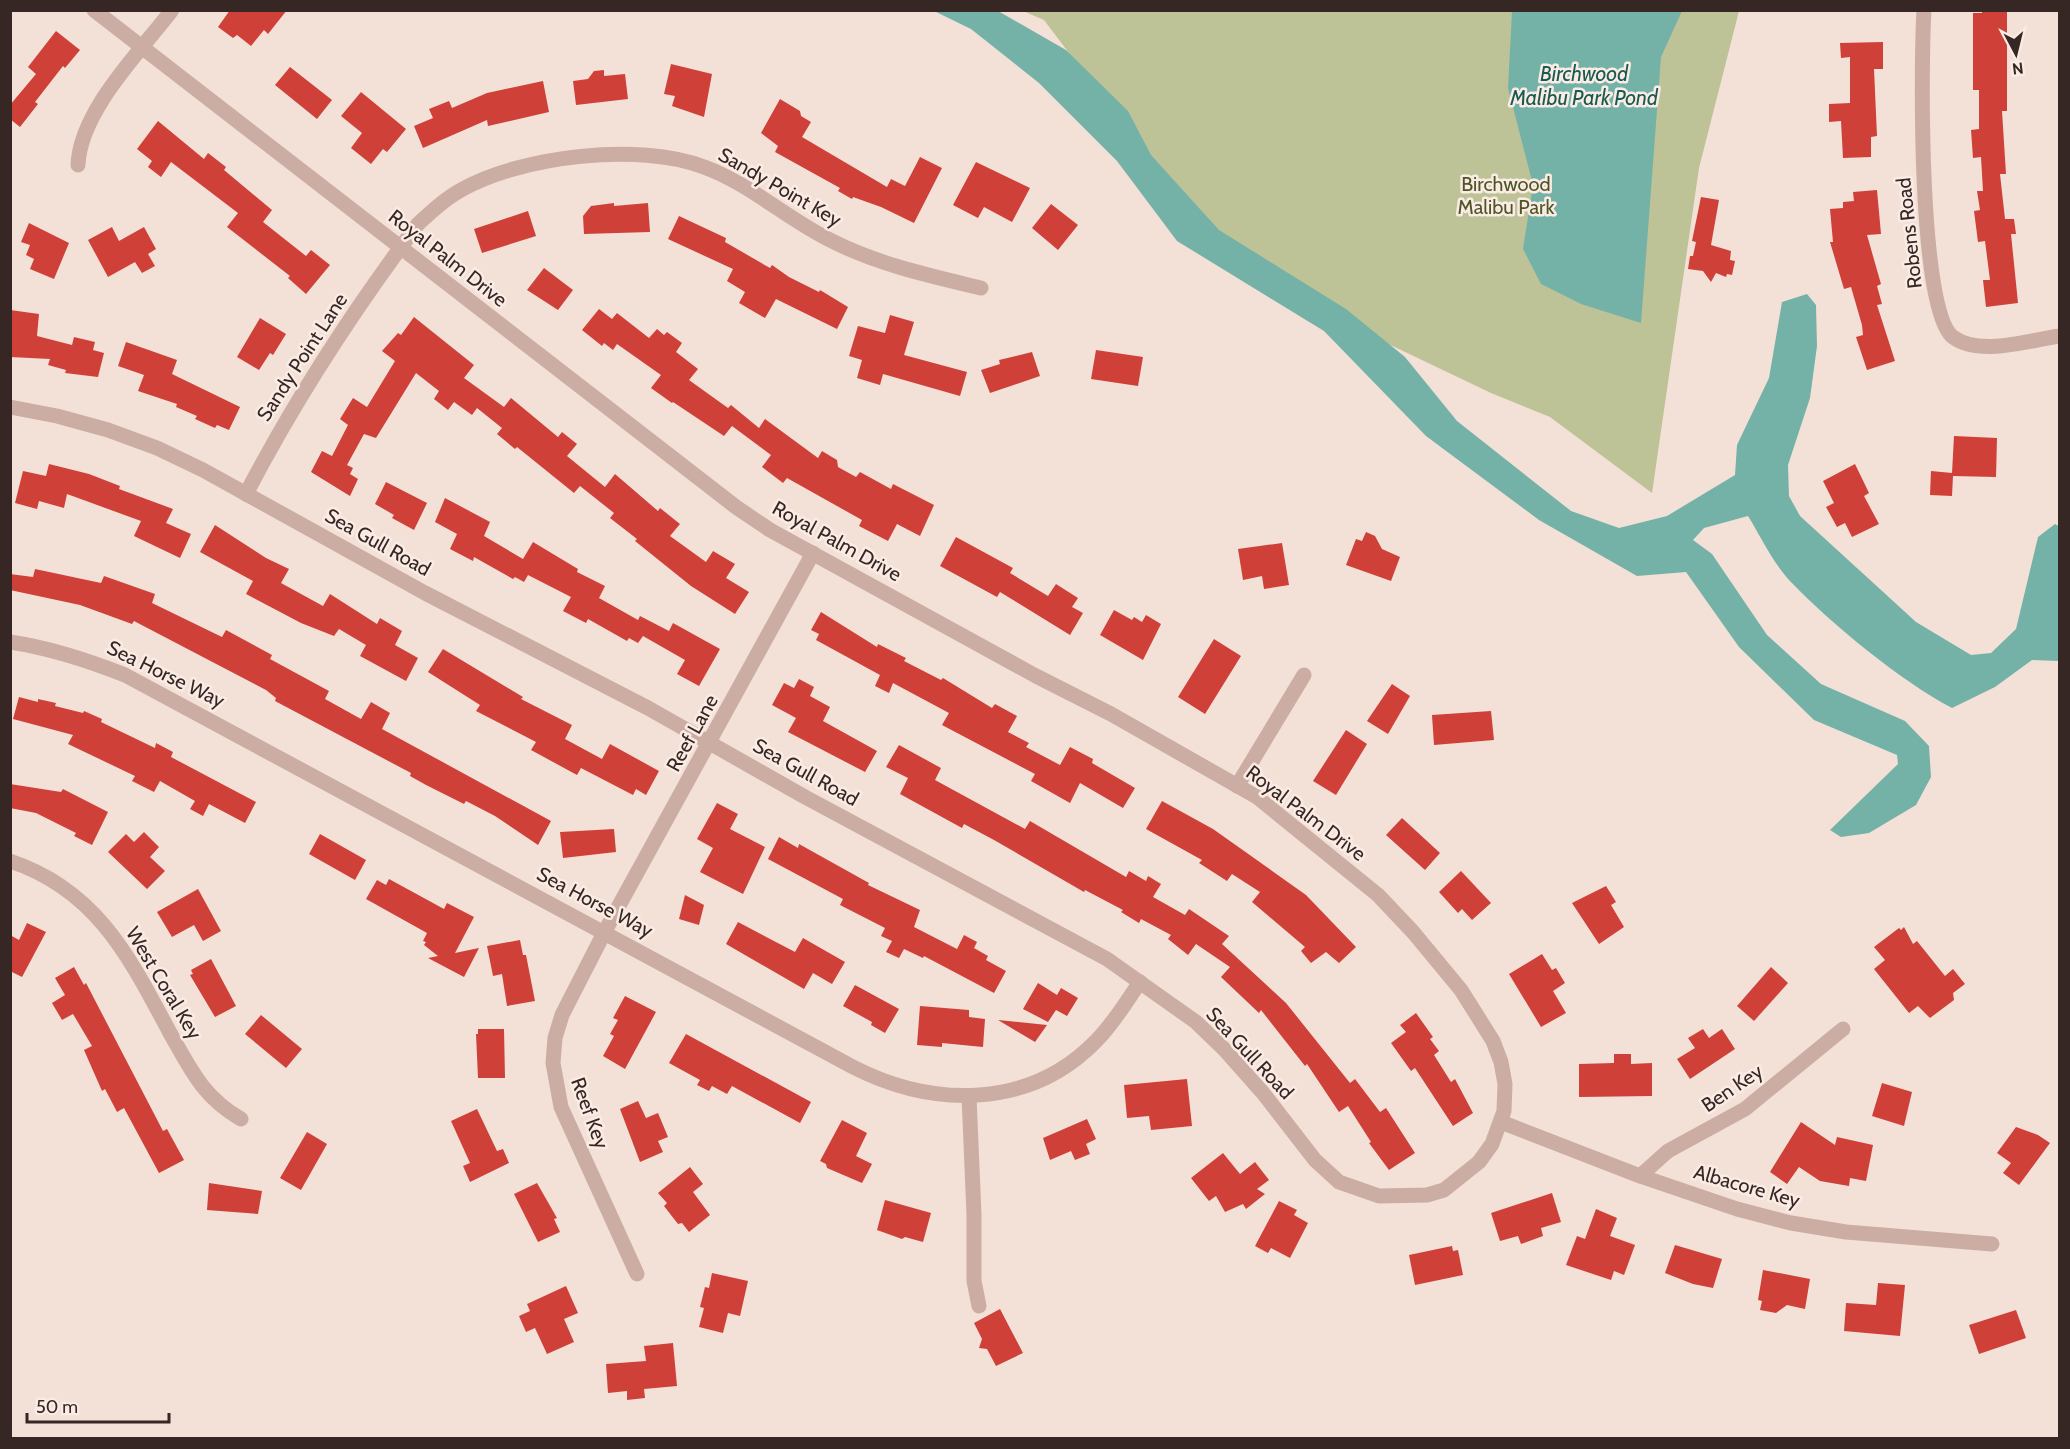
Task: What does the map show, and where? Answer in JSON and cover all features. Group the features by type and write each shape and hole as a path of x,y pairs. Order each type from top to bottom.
{"street":[{"name":"Royal Palm Drive","path":"94,10 736,507 813,553 1035,676 1111,714 1257,797 1378,896 1413,932 1461,990 1493,1041 1501,1062 1505,1084 1501,1122"},
{"path":"78,165 82,136 92,113 172,10"},
{"name":"Robens Road","path":"1924,10 1923,157 1927,220 1939,316 1952,336 1972,345 1995,345 2060,336"},
{"name":"Sandy Point Key","path":"401,247 418,224 438,205 481,181 557,161 619,153 648,153 678,158 706,167 833,242 874,260 981,288"},
{"name":"Sandy Point Lane","path":"246,494 285,420 320,361 401,247"},
{"name":"Sea Gull Road","path":"10,407 77,421 157,448 710,743 805,797 1107,959 1196,1022 1224,1049 1263,1093 1315,1160 1339,1182 1352,1189 1379,1196 1403,1198 1444,1190 1479,1162 1492,1144 1501,1122"},
{"name":"Reef Lane","path":"605,931 813,553"},
{"name":"Sea Horse Way","path":"10,642 75,656 125,675 605,931 880,1081 915,1092 969,1096 1022,1086 1071,1062 1095,1042 1115,1020 1140,982"},
{"path":"1237,786 1304,675"},
{"name":"West Coral Key","path":"10,861 62,884 106,927 130,959 195,1078 215,1102 241,1119"},
{"name":"Reef Key","path":"605,931 562,1015 553,1063 561,1107 637,1274"},
{"name":"Ben Key","path":"1640,1176 1668,1151 1744,1109 1843,1029"},
{"path":"969,1096 974,1281 979,1306"},
{"name":"Albacore Key","path":"1501,1122 1640,1176 1737,1209 1846,1232 1992,1244"}],"green space":[{"name":"Birchwood Malibu Park","path":"1023,11 1739,11 1699,168 1652,493 1550,417 1491,393 1288,296 1199,225 1044,20"}],"water":[{"path":"934,11 998,11 1066,50 1128,111 1151,155 1219,230 1346,309 1405,357 1457,421 1571,511 1619,528 1667,516 1735,475 1737,445 1769,378 1782,302 1807,294 1816,305 1817,346 1810,398 1788,465 1789,496 1800,516 1916,622 1971,655 1991,653 2016,629 2038,537 2055,524 2060,527 2059,661 2032,660 1995,687 1952,708 1889,667 1806,597 1778,566 1748,516 1704,528 1693,540 1712,554 1767,635 1821,684 1905,721 1929,746 1931,777 1916,805 1869,833 1841,837 1830,830 1898,764 1897,755 1814,720 1739,647 1686,572 1637,576 1539,520 1426,436 1324,331 1177,241 1117,161 1039,83 971,29"},
{"name":"Birchwood Malibu Park Pond","path":"1512,11 1682,11 1661,57 1641,323 1581,304 1541,284 1523,249 1533,185 1508,88"}],"building":[{"path":"230,10 287,10 268,34 264,30 251,46 237,35 233,38 218,27"},
{"path":"1982,10 2007,10 2007,111 2002,111 2006,174 2000,174 2005,219 2014,219 2016,234 2011,234 2018,303 1986,307 1983,280 1990,280 1985,241 1978,242 1974,211 1980,210 1977,191 1983,191 1981,157 1973,158 1971,130 1979,129 1979,90 1973,90 1973,13 1982,13"},
{"path":"56,31 80,50 65,68 63,66 35,102 38,104 20,127 10,119 10,105 36,74 28,67"},
{"path":"1883,42 1883,69 1874,69 1877,136 1871,137 1871,157 1843,158 1841,121 1829,122 1829,104 1850,103 1850,57 1841,58 1840,43"},
{"path":"671,64 712,74 704,117 672,106 675,96 664,94"},
{"path":"290,67 332,100 317,119 275,85"},
{"path":"604,70 604,76 625,74 628,99 576,105 573,81 588,79 594,71"},
{"path":"543,81 549,112 488,126 487,120 423,148 414,126 433,118 429,109 449,101 452,108 487,93"},
{"path":"361,92 406,129 387,152 383,149 371,164 351,148 362,133 341,116"},
{"path":"780,99 800,111 801,116 811,122 802,137 887,187 891,179 905,186 920,157 942,168 914,223 881,207 853,197 852,199 838,191 840,188 775,152 778,146 761,133"},
{"path":"158,121 204,159 208,153 226,167 224,170 272,210 263,222 306,256 311,250 330,265 306,294 288,278 290,276 227,227 238,213 171,162 161,177 148,167 152,161 137,149"},
{"path":"976,162 1030,188 1012,222 984,207 978,218 953,205"},
{"path":"1877,190 1881,234 1867,235 1881,284 1877,286 1882,304 1877,305 1895,361 1867,370 1856,337 1863,335 1862,325 1851,287 1844,289 1830,242 1833,242 1830,209 1843,208 1843,202 1854,201 1853,192"},
{"path":"1701,197 1719,200 1711,245 1731,251 1730,260 1735,261 1732,275 1727,274 1726,277 1716,273 1711,282 1703,271 1688,269 1696,242 1692,241"},
{"path":"614,203 614,206 648,203 650,232 584,234 583,216 591,206"},
{"path":"1051,204 1078,225 1058,250 1032,228"},
{"path":"528,211 536,236 482,253 474,229"},
{"path":"679,216 726,238 725,242 770,268 772,265 789,277 819,292 820,290 848,307 837,329 776,299 765,318 739,303 745,292 727,281 733,269 668,239"},
{"path":"29,223 69,243 54,279 30,269 34,259 26,255 30,245 21,242"},
{"path":"112,227 119,241 144,227 156,249 148,254 155,266 142,273 135,262 108,277 88,240"},
{"path":"544,268 573,290 558,310 527,290"},
{"path":"599,309 612,319 617,313 649,338 657,329 664,335 667,332 682,343 676,352 698,369 689,380 728,408 731,405 759,428 765,419 818,458 822,451 837,460 838,467 856,477 860,472 891,489 893,484 934,505 920,536 897,524 888,541 859,526 862,520 787,478 783,483 762,467 771,455 732,426 724,436 672,403 651,388 661,375 617,344 613,350 604,343 602,346 582,330"},
{"path":"10,310 39,314 37,336 72,345 74,337 95,342 93,350 104,353 98,377 65,373 66,370 48,365 50,359 10,357"},
{"path":"890,315 914,322 904,355 967,372 960,396 883,374 880,385 857,378 862,360 849,356 858,326 885,333"},
{"path":"414,317 474,365 464,378 504,407 511,398 558,437 562,432 577,444 567,456 605,487 615,474 658,511 660,508 680,524 670,536 706,562 713,551 735,564 726,578 749,592 735,614 691,586 635,541 637,539 610,518 614,513 580,486 574,493 517,447 515,449 497,434 502,428 477,408 472,415 454,402 448,410 434,399 439,391 416,373 376,438 364,434 347,465 353,468 350,474 358,479 350,496 311,472 322,451 332,456 348,425 340,419 353,398 367,407 395,361 382,351 398,333 401,335"},
{"path":"260,318 286,334 273,355 270,353 259,370 237,357"},
{"path":"126,342 177,360 172,374 240,407 229,430 217,425 215,428 195,419 197,416 176,407 177,404 138,391 144,375 118,366"},
{"path":"1096,350 1143,357 1138,386 1091,379"},
{"path":"1032,352 1040,376 990,393 981,370 1000,364 999,360"},
{"path":"1954,436 1997,438 1996,477 1953,476 1952,496 1930,495 1931,471 1952,473"},
{"path":"49,464 89,474 120,486 119,489 173,509 166,523 191,534 180,558 134,536 141,521 67,494 64,508 39,501 37,509 15,503 23,471 46,476"},
{"path":"1855,464 1869,493 1864,496 1879,524 1852,537 1845,523 1837,527 1826,507 1834,503 1823,481"},
{"path":"386,482 427,503 414,530 392,518 394,515 375,504"},
{"path":"445,498 490,522 484,536 523,559 533,542 578,569 577,572 605,586 599,598 638,620 640,616 669,631 673,623 720,649 699,686 677,674 685,660 643,636 638,643 629,638 627,641 588,619 586,623 563,611 571,597 528,575 524,582 515,577 513,579 474,557 473,561 450,549 457,534 435,522"},
{"path":"215,525 266,558 289,569 281,583 323,606 330,594 377,624 380,618 402,631 395,645 418,658 406,681 360,656 366,645 339,629 334,636 301,623 246,594 253,581 200,552"},
{"path":"1366,532 1375,536 1382,549 1400,557 1391,581 1346,565 1356,539 1362,541"},
{"path":"956,537 1013,568 1010,573 1048,596 1056,584 1078,598 1072,607 1083,613 1070,635 1000,592 997,597 940,566"},
{"path":"1282,543 1289,585 1264,589 1262,576 1243,580 1238,549"},
{"path":"35,569 101,583 104,576 155,594 152,603 222,637 226,630 272,655 270,659 329,691 325,699 361,719 371,702 390,713 382,729 551,821 538,845 495,816 426,785 410,776 411,773 275,701 276,698 266,690 134,621 132,624 80,605 10,590 10,574 33,577"},
{"path":"1114,610 1132,620 1134,617 1142,622 1146,615 1161,624 1143,660 1100,635"},
{"path":"821,612 877,647 878,644 906,658 904,661 941,680 943,678 992,708 995,704 1017,716 1008,732 1029,743 1026,747 1060,765 1070,747 1093,759 1092,763 1135,788 1123,808 1080,783 1070,803 1031,781 1035,774 942,725 949,713 893,683 889,693 875,686 880,675 816,640 819,634 811,630"},
{"path":"1214,639 1241,656 1205,714 1178,697"},
{"path":"443,649 523,697 521,699 572,725 565,739 602,759 610,744 659,771 646,795 636,789 633,795 581,768 577,775 531,750 536,742 476,711 480,705 428,672"},
{"path":"799,679 814,687 810,696 830,707 823,721 877,751 865,772 788,732 796,718 772,705 784,683 794,688"},
{"path":"1392,684 1410,696 1388,734 1367,721"},
{"path":"19,697 38,702 38,699 56,703 55,706 83,713 84,711 102,719 101,722 155,748 156,743 173,752 171,757 256,802 245,823 209,804 203,816 190,809 195,801 160,781 154,792 132,781 135,776 68,744 73,735 13,719"},
{"path":"1491,711 1494,740 1434,745 1432,715"},
{"path":"1346,730 1367,744 1336,795 1313,781"},
{"path":"899,745 941,768 935,780 1025,829 1030,821 1126,877 1129,871 1146,881 1148,876 1161,884 1153,897 1185,915 1189,909 1229,936 1222,944 1286,1003 1350,1083 1355,1079 1380,1112 1386,1108 1415,1153 1389,1170 1369,1143 1371,1142 1348,1106 1339,1112 1307,1064 1305,1066 1261,1010 1259,1013 1221,977 1230,967 1196,944 1188,955 1168,939 1171,935 1141,919 1139,923 1121,912 1123,910 1085,890 1084,892 994,840 964,824 962,828 900,794 908,778 886,767"},
{"path":"10,784 61,792 63,789 108,812 92,845 74,836 76,833 36,813 10,808"},
{"path":"1162,801 1213,829 1306,895 1356,947 1339,963 1326,952 1311,963 1301,951 1305,947 1252,902 1260,892 1232,874 1227,881 1199,863 1202,860 1146,829"},
{"path":"717,803 738,814 730,829 765,847 743,894 700,872 713,848 697,839"},
{"path":"1402,818 1440,853 1425,870 1386,835"},
{"path":"614,829 616,852 563,858 560,832"},
{"path":"144,832 159,847 150,857 165,871 147,889 108,852 126,834 134,842"},
{"path":"320,834 366,860 355,880 309,854"},
{"path":"779,837 798,848 799,844 869,883 868,885 920,910 914,927 957,949 964,935 977,942 974,948 988,956 986,960 1006,971 994,993 924,956 923,958 904,949 899,958 886,952 892,941 881,936 885,928 840,905 843,899 768,859"},
{"path":"1461,871 1491,903 1472,920 1462,909 1458,913 1439,892"},
{"path":"389,879 444,909 447,903 474,917 455,953 479,948 464,977 428,958 438,956 424,945 426,942 423,941 427,933 366,899 377,880 386,885"},
{"path":"1606,886 1616,902 1611,905 1624,927 1599,944 1572,903"},
{"path":"198,889 221,931 203,941 194,925 172,937 157,912"},
{"path":"685,895 704,905 699,925 679,919"},
{"path":"738,922 795,952 803,938 845,962 832,984 813,973 804,989 726,944"},
{"path":"27,923 46,932 22,977 10,971 10,935 19,940"},
{"path":"1904,927 1913,944 1917,941 1945,976 1953,969 1965,984 1953,993 1954,1000 1930,1018 1918,1006 1909,1013 1874,969 1885,960 1874,947 1899,928 1901,930"},
{"path":"520,940 523,955 526,955 535,1001 507,1006 502,974 493,976 487,946"},
{"path":"1542,954 1552,970 1556,968 1565,983 1553,991 1566,1013 1541,1027 1509,974"},
{"path":"211,959 236,1006 215,1017 190,975 193,974 191,970"},
{"path":"74,967 84,985 86,983 163,1131 167,1129 184,1160 159,1173 124,1108 117,1112 105,1089 102,1091 84,1050 92,1046 73,1014 62,1020 52,1003 65,995 55,978"},
{"path":"1771,967 1788,983 1754,1021 1737,1006"},
{"path":"1038,983 1057,995 1061,988 1078,998 1067,1016 1056,1010 1048,1022 1023,1009"},
{"path":"855,985 899,1009 885,1033 871,1025 872,1022 843,1006"},
{"path":"625,996 656,1012 625,1069 603,1056 614,1036 610,1034 618,1020 613,1018"},
{"path":"920,1006 969,1010 969,1017 985,1019 983,1047 942,1043 942,1047 917,1045"},
{"path":"1416,1013 1433,1037 1430,1039 1439,1051 1434,1055 1451,1082 1455,1079 1473,1113 1453,1126 1415,1068 1411,1071 1391,1043 1406,1032 1400,1025"},
{"path":"261,1015 302,1049 286,1068 245,1034"},
{"path":"998,1020 1047,1025 1035,1042"},
{"path":"478,1029 504,1029 505,1078 478,1078 476,1034 478,1034"},
{"path":"1703,1029 1709,1038 1722,1029 1735,1049 1690,1079 1677,1059 1695,1048 1688,1038"},
{"path":"686,1034 811,1102 800,1123 732,1086 727,1094 712,1086 709,1091 697,1085 700,1080 669,1063"},
{"path":"1614,1054 1631,1054 1631,1064 1652,1063 1652,1096 1579,1097 1579,1064 1614,1063"},
{"path":"1187,1079 1192,1126 1151,1130 1149,1116 1127,1118 1124,1085"},
{"path":"1882,1083 1912,1092 1904,1126 1872,1116"},
{"path":"638,1101 646,1118 658,1113 668,1137 658,1141 663,1152 640,1162 620,1109"},
{"path":"477,1109 497,1151 503,1149 509,1163 470,1182 463,1166 470,1163 451,1121"},
{"path":"1087,1119 1096,1139 1086,1144 1090,1154 1075,1160 1071,1151 1050,1160 1043,1138"},
{"path":"842,1120 867,1133 856,1156 872,1164 862,1183 827,1168 826,1164 820,1161"},
{"path":"1801,1122 1835,1145 1837,1137 1873,1145 1866,1181 1850,1178 1849,1186 1820,1181 1799,1167 1787,1184 1770,1172"},
{"path":"2016,1127 2038,1135 2050,1143 2019,1185 2003,1173 2011,1163 1997,1153"},
{"path":"307,1132 327,1144 301,1190 280,1178"},
{"path":"1223,1153 1240,1174 1255,1162 1269,1180 1257,1189 1265,1194 1246,1209 1243,1204 1225,1212 1216,1196 1209,1201 1191,1178"},
{"path":"690,1167 703,1184 693,1192 710,1215 689,1232 682,1223 678,1224 664,1206 667,1203 658,1193"},
{"path":"209,1183 262,1191 258,1214 207,1210"},
{"path":"537,1183 557,1218 554,1219 560,1232 538,1242 514,1194"},
{"path":"1552,1193 1561,1222 1541,1228 1543,1236 1521,1244 1518,1236 1500,1241 1491,1213"},
{"path":"885,1200 931,1213 923,1242 905,1237 902,1239 877,1230"},
{"path":"1279,1201 1297,1210 1294,1215 1308,1223 1290,1258 1271,1248 1268,1253 1255,1246"},
{"path":"1596,1209 1617,1218 1610,1236 1635,1245 1624,1275 1614,1271 1611,1280 1566,1265 1577,1236 1585,1239"},
{"path":"1675,1245 1722,1259 1713,1288 1693,1284 1665,1273"},
{"path":"1452,1246 1453,1251 1458,1250 1463,1275 1415,1285 1409,1255"},
{"path":"1763,1270 1810,1279 1805,1309 1787,1305 1776,1313 1760,1310 1762,1301 1758,1300"},
{"path":"712,1273 748,1281 740,1316 728,1313 723,1333 699,1327 704,1308 700,1307 705,1287 709,1288"},
{"path":"1878,1283 1905,1285 1900,1336 1844,1331 1846,1303 1876,1305"},
{"path":"566,1286 578,1313 564,1319 574,1342 547,1354 535,1328 526,1332 519,1316 530,1311 527,1304"},
{"path":"1000,1309 1023,1353 996,1366 987,1349 979,1348 982,1339 974,1323"},
{"path":"2016,1310 2026,1338 1979,1354 1969,1325"},
{"path":"673,1343 677,1386 644,1389 645,1398 627,1400 627,1391 608,1393 606,1364 646,1361 644,1346"}]}
